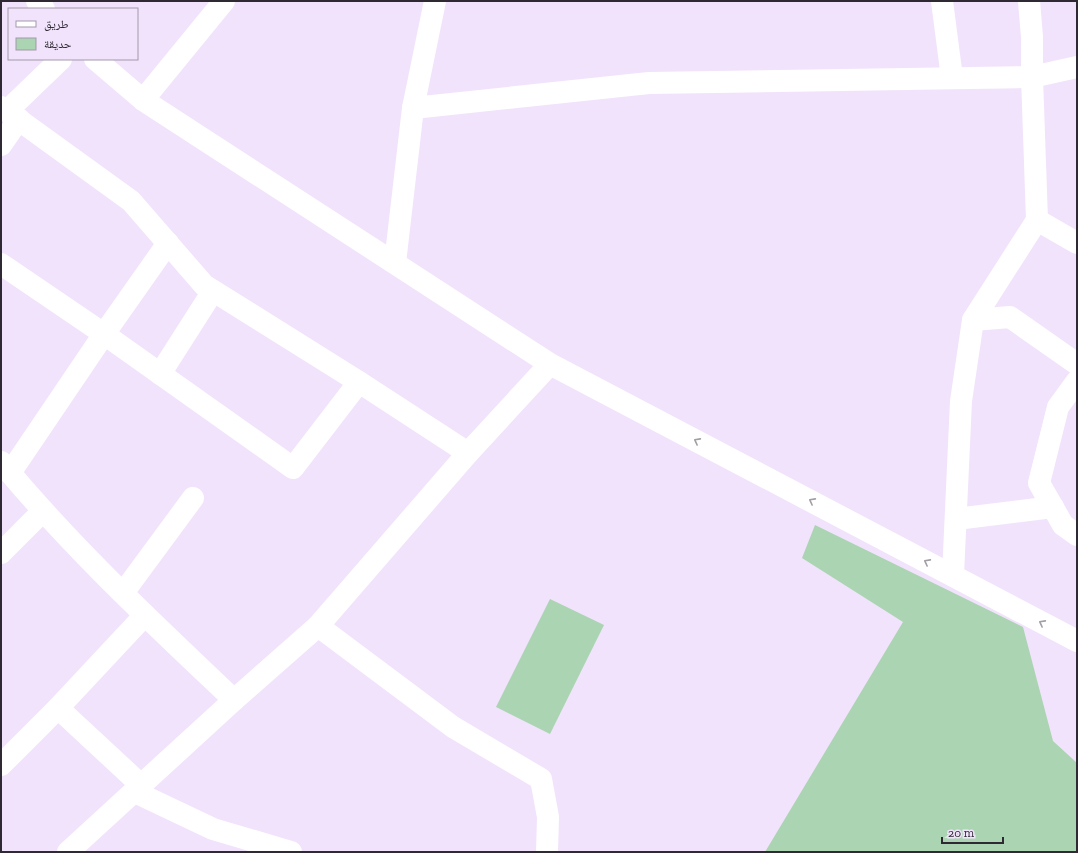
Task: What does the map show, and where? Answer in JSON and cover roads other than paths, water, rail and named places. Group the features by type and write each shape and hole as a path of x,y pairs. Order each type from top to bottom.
{"street":[{"path":"143,100 224,1"},
{"path":"395,263 412,108 435,1"},
{"path":"942,1 952,78"},
{"path":"953,575 961,401 973,320 1037,220 1032,37 1028,1"},
{"path":"1,144 9,112 60,60"},
{"path":"96,60 143,100 550,364 1077,641"},
{"path":"412,108 649,83 1032,77 1077,67"},
{"path":"9,112 131,201 204,285 360,382 468,452"},
{"path":"1037,220 1077,243"},
{"path":"168,243 104,334 6,468 43,512 145,615 234,700"},
{"path":"1,264 104,334 293,468 360,382"},
{"path":"160,374 214,291"},
{"path":"973,320 1010,317 1077,378 1058,407 1039,484 1063,525 1077,535"},
{"path":"68,852 234,700 318,626 468,452 550,364"},
{"path":"123,592 193,498"},
{"path":"956,518 1053,507"},
{"path":"1,554 43,512"},
{"path":"1,765 58,708 145,615"},
{"path":"318,626 453,727 541,779 548,817 547,852"},
{"path":"58,708 138,788 213,829 291,852"}]}
